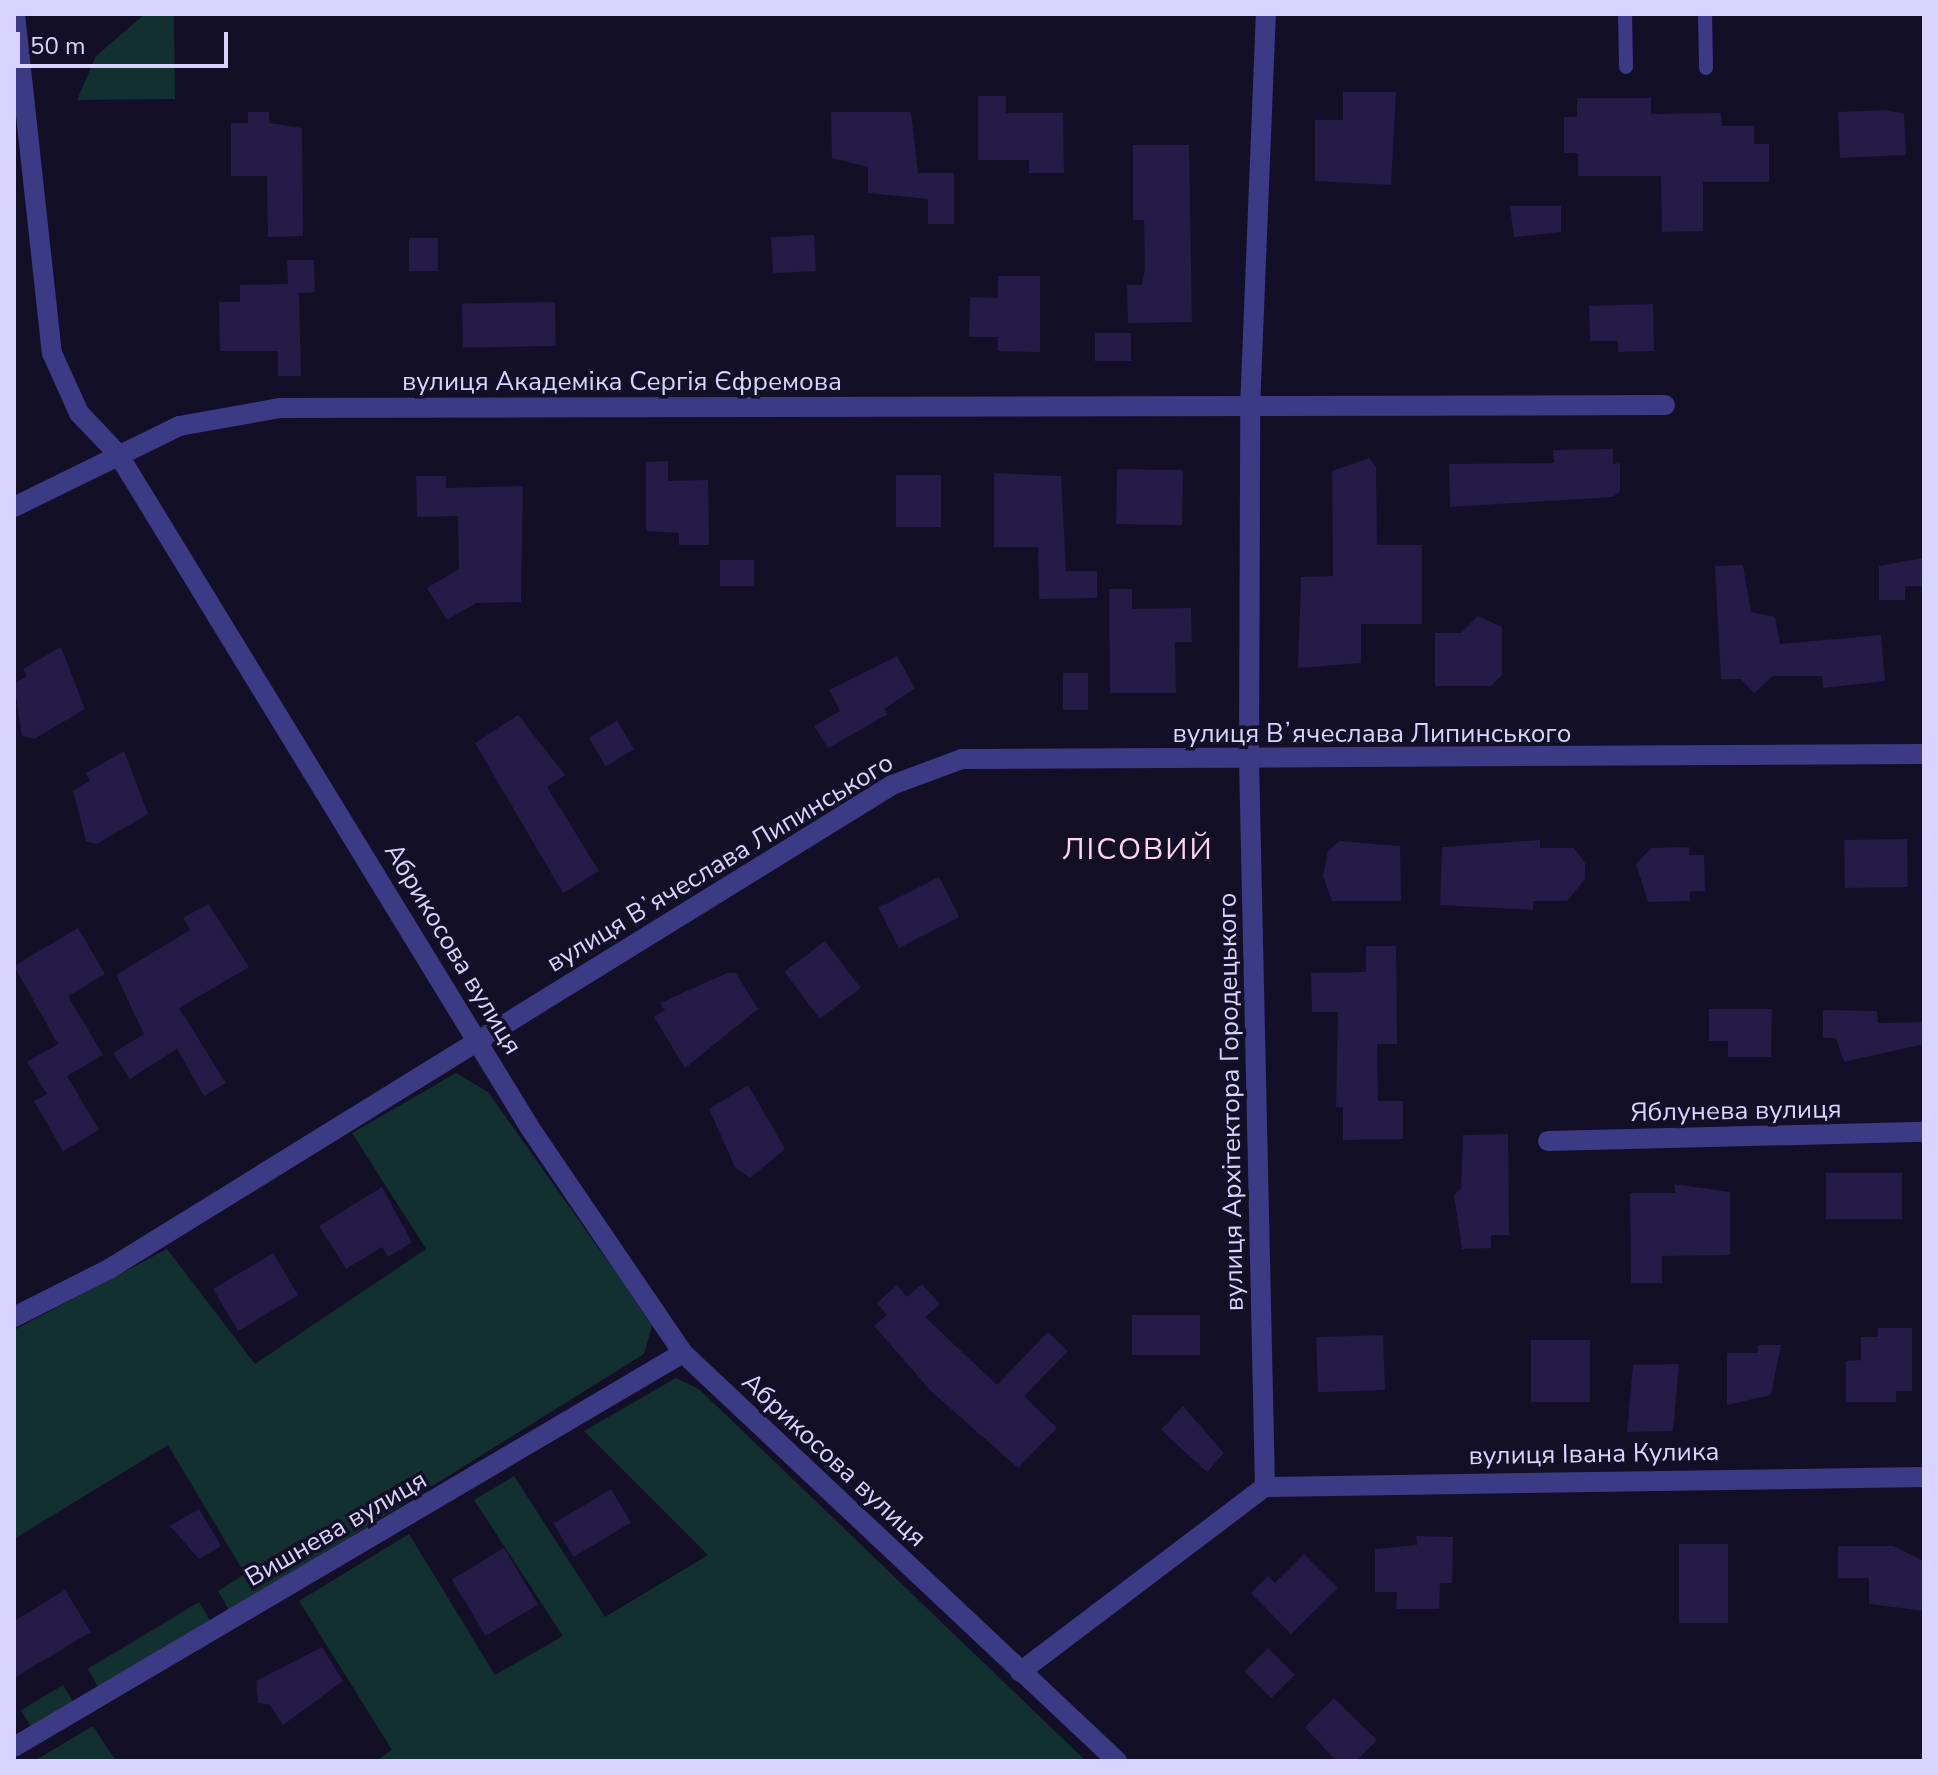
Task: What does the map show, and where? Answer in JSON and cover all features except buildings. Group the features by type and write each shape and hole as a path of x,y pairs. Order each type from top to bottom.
{"street":[{"name":"Абрикосова вулиця","path":"15,14 52,353 79,413 118,454 477,1037 683,1353 1117,1761"},
{"name":"вулиця Архітектора Городецького","path":"1265,1487 1249,762 1250,409 1266,14"},
{"path":"1250,409 1665,405"},
{"name":"вулиця Академіка Сергія Єфремова","path":"14,507 179,426 280,408 1250,409"},
{"name":"вулиця Вʼячеслава Липинського","path":"14,1317 109,1269 477,1037 892,785 962,759 1249,762 1924,754"},
{"name":"Яблунева вулиця","path":"1548,1141 1924,1132"},
{"name":"Вишнева вулиця","path":"14,1747 683,1353"},
{"name":"вулиця Івана Кулика","path":"1265,1487 1924,1477"},
{"path":"1020,1672 1265,1487"}],"lane":[{"path":"1625,14 1626,67"},
{"path":"1705,14 1706,68"}],"green space":[{"path":"145,14 174,14 175,99 77,100 96,56"},
{"path":"456,1073 488,1092 652,1326 644,1354 230,1612 218,1591 245,1574 168,1445 14,1539 14,1330 167,1249 255,1364 426,1249 352,1133"},
{"path":"676,1378 699,1389 1086,1761 376,1761 392,1750 299,1601 409,1534 495,1675 563,1636 474,1500 514,1476 605,1617 708,1555 584,1431"},
{"path":"199,1602 211,1622 99,1689 88,1669"},
{"path":"63,1685 75,1705 33,1730 21,1710"},
{"path":"93,1726 116,1761 34,1761"}],"district":[{"name":"ЛІСОВИЙ","path":"1138,850"}]}
